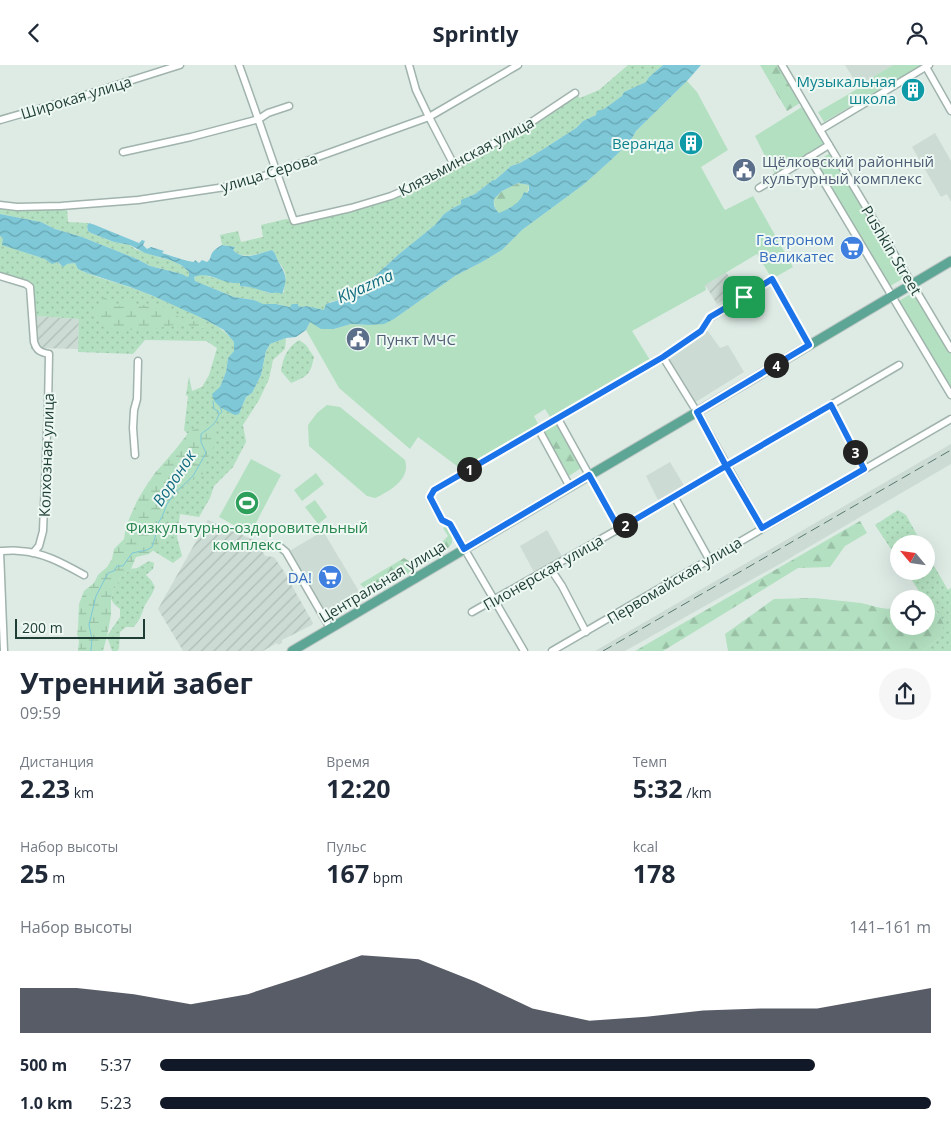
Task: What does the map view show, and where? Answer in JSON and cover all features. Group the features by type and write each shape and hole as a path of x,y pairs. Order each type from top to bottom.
{"main road":[{"name":"Центральная улица","path":"292,651 951,261"}],"street":[{"name":"Широкая улица","path":"0,120 180,65"},
{"path":"239,65 276,172"},
{"path":"409,65 416,90 428,117 454,165"},
{"name":"улица Серова","path":"0,205 17,207 52,206 138,200 232,187 428,117 518,65"},
{"name":"Pushkin Street","path":"782,65 951,349"},
{"path":"820,130 927,66 951,111"},
{"name":"Клязьминская улица","path":"276,172 294,221 351,208 391,196 432,178 533,121 575,93"},
{"path":"124,152 259,119 268,113 289,105"},
{"path":"759,188 809,157 831,148"},
{"name":"Pushkin Street","path":"809,157 951,395"},
{"name":"Колхозная улица","path":"0,276 30,287 34,343 42,353 49,354 43,531 39,545 33,553"},
{"path":"524,651 450,524 442,520 430,497 434,490 663,357 701,331 710,317 772,279 809,345"},
{"path":"663,357 697,412 762,528"},
{"path":"135,455 133,428 137,399 138,361"},
{"name":"Пионерская улица","path":"472,612 619,529 898,365"},
{"path":"831,405 864,469"},
{"path":"558,419 619,529"},
{"name":"Первомайская улица","path":"552,651 951,419"},
{"path":"539,430 570,487"},
{"path":"674,496 709,559"},
{"path":"264,545 280,547 286,552 330,628"},
{"path":"4,651 0,551 33,553 60,561 84,575"},
{"path":"550,568 586,631"}],"shaded area":[{"path":"845,65 893,65 858,86"},
{"path":"935,133 951,161 951,202 947,194 941,197 912,147"},
{"path":"726,272 738,291 717,304 705,285"},
{"path":"37,316 79,319 78,349 40,348 36,341"},
{"path":"707,330 720,348 728,345 744,372 694,403 667,358"},
{"path":"951,444 951,464 778,565 625,651 595,651"},
{"path":"670,462 685,487 659,502 646,476"},
{"path":"208,520 258,542 265,556 274,557 313,623 312,625 282,640 282,643 278,645 277,643 263,651 183,651 158,609"},
{"path":"547,530 563,558 535,574 520,546"},
{"path":"323,531 360,593 323,614 288,552"}],"green space":[{"path":"628,65 663,65 646,82 624,92 622,96 596,115 583,121 576,128 542,150 511,166 495,180 444,214 435,225 399,254 363,287 351,295 330,302 324,311 306,306 290,307 262,304 254,300 234,297 195,281 194,277 200,274 229,282 241,283 244,287 260,289 268,293 284,292 286,277 283,267 272,250 247,256 242,255 233,250 235,247 222,245 220,235 238,231 241,242 263,237 261,225 286,219 294,221 351,208 432,178 575,93 580,98 599,90"},
{"path":"760,65 778,65 800,103 787,111"},
{"path":"893,65 925,65 824,122 818,112"},
{"path":"687,81 697,92 728,150 701,167 723,207 725,210 753,196 793,267 772,279 757,254 705,285 706,290 632,331 650,360 550,417 545,409 534,416 538,424 461,469 418,437 410,449 339,388 306,330 310,322 334,329 351,324 370,325 394,319 455,276 502,250 522,230 583,185 610,161 630,142 636,131"},
{"path":"805,105 829,145 777,177 755,136"},
{"path":"830,153 904,278 890,286 816,162"},
{"path":"518,183 529,185 525,196 519,203 499,213 495,207 494,199 502,191"},
{"path":"67,207 68,222 89,223 87,226 88,231 91,233 170,260 181,265 189,272 189,276 187,278 182,274 150,266 137,259 41,222 0,214 0,208"},
{"path":"0,236 3,238 3,245 52,263 58,262 60,265 75,263 78,269 84,272 160,299 203,318 220,328 234,342 234,351 228,358 226,372 220,387 239,414 246,397 252,393 261,375 266,351 270,344 286,338 285,349 273,360 269,379 259,400 243,425 246,442 233,467 214,486 210,498 199,517 180,514 177,537 182,556 173,563 152,550 164,506 193,439 184,430 189,376 192,391 202,387 209,375 217,348 206,341 145,340 133,354 78,352 79,319 37,316 37,349 31,349 31,311 27,287 0,278"},
{"path":"914,292 951,354 951,393 897,302"},
{"path":"104,297 118,307 126,300 140,305 158,305 187,320 203,323 209,328 178,325 153,329 116,330 94,317"},
{"path":"299,340 306,345 314,357 307,374 291,383 281,371 284,357"},
{"path":"327,405 340,407 405,460 405,473 393,488 375,498 367,496 309,446 308,425 317,413"},
{"path":"556,422 581,468 569,476 543,430"},
{"path":"214,425 215,444 204,465 203,475 183,485 175,493 167,504 162,517 158,546 149,554 136,557 131,569 120,578 114,590 103,651 78,651 79,604 84,591 94,583 98,575 107,567 112,559 114,549 124,539 126,526 146,486 189,432 201,426"},
{"name":"Физкультурно-оздоровительный комплекс","path":"251,459 281,475 250,534 219,517"},
{"path":"316,473 324,484 302,501 294,490"},
{"path":"315,500 327,517 318,524 305,507"},
{"path":"898,510 906,515 917,535 890,535 890,548 875,525"},
{"path":"860,521 867,533 845,546 830,567 798,568 663,651 635,651"},
{"path":"448,525 452,535 452,543 444,553 393,582 391,581 371,589 367,589 360,584 404,558 409,561 436,548 448,536 443,528"},
{"path":"149,561 154,563 153,569 146,575 155,587 134,627 126,627 120,632 119,649 112,651 107,636 120,617 120,609 111,599 114,590 120,578 131,569 137,568"},
{"path":"935,568 948,590 951,588 951,651 923,651 939,638 938,613 935,611 935,590 918,590 912,580 935,580"},
{"path":"814,598 861,603 890,609 890,635 935,635 935,611 944,625 939,638 923,651 728,651 725,634 774,599"}],"water":[{"name":"Klyazma","path":"663,65 701,65 636,131 630,142 610,161 583,185 522,230 502,250 455,276 384,324 351,324 334,329 321,329 310,322 306,330 296,337 286,338 270,344 266,351 261,375 252,393 246,397 239,414 235,415 220,407 215,402 212,394 220,387 226,372 228,358 234,351 234,342 224,330 151,295 78,269 75,263 67,264 63,267 58,262 52,264 45,259 2,245 0,214 41,222 137,259 150,266 187,277 189,272 181,265 145,253 130,245 114,242 91,233 88,231 87,226 89,223 139,243 142,240 145,241 143,245 147,249 151,247 182,260 194,262 195,260 199,263 202,260 207,262 213,252 222,245 235,247 233,250 237,254 247,256 272,250 285,277 282,294 240,286 240,283 227,282 202,275 194,277 195,281 234,297 254,300 263,304 290,307 292,304 298,304 298,306 324,310 326,304 339,300 340,295 343,297 351,295 363,287 399,254 435,225 444,214 461,204 461,200 475,194 511,166 542,150 576,128 583,121 596,115 597,111 604,109 622,96 624,92 646,82","holes":["518,183 529,185 527,193 524,192 520,200 514,205 499,213 496,210 494,199 502,191"]}],"waterway":[{"name":"Воронок","path":"91,651 92,639 89,625 96,596 108,573 114,571 117,566 123,566 132,553 152,547 158,523 167,504 175,493 193,476 206,453 201,442 201,434 214,424 219,414 214,409 213,401"},
{"name":"Воронок","path":"220,407 222,412 220,414"}],"railway":[{"path":"603,651 951,450"}],"place":[{"name":"Музыкальная школа","path":"913,90"},
{"name":"Веранда","path":"691,143"},
{"name":"Щёлковский районный культурный комплекс","path":"744,170"},
{"name":"Гастроном Великатес","path":"852,248"},
{"name":"Пункт МЧС","path":"358,339"},
{"name":"Физкультурно-оздоровительный комплекс","path":"247,503"},
{"name":"DA!","path":"330,577"}],"route":[{"path":"744,297 710,317 701,331 663,357 434,490 430,497 442,520 450,524 464,549 589,475 619,529 726,466 762,528 864,469 831,405 726,466 697,412 809,345 772,279 744,297"}]}
